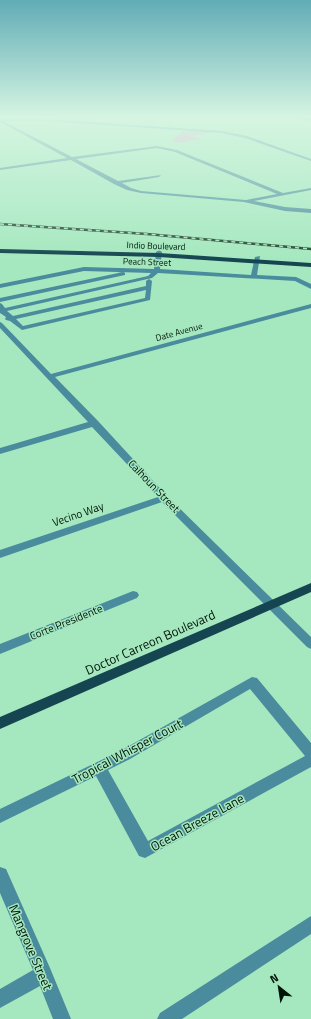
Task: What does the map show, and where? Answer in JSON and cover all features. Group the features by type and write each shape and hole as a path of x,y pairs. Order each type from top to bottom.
{"main road":[{"name":"Indio Boulevard","path":"0,248 311,261"},
{"name":"Indio Boulevard","path":"0,251 159,254"},
{"name":"Indio Boulevard","path":"257,259 311,265"},
{"name":"Doctor Carreon Boulevard","path":"0,724 311,587"}],"street":[{"path":"0,169 29,165"},
{"path":"83,165 116,183 129,189 141,192 244,202 285,209 311,211"},
{"path":"207,165 281,194"},
{"path":"116,183 160,176"},
{"path":"244,202 311,189"},
{"path":"8,332 148,299 150,278 157,271 159,254"},
{"path":"253,277 257,259"},
{"name":"Peach Street","path":"0,286 84,269 157,271 296,279 311,287"},
{"path":"0,300 129,273 157,271"},
{"path":"1,308 150,278"},
{"path":"0,322 148,287"},
{"name":"Date Avenue","path":"51,376 311,306"},
{"path":"1,308 22,328"},
{"name":"Calhoun Street","path":"0,322 164,498 311,644"},
{"path":"0,451 95,423"},
{"name":"Vecino Way","path":"0,554 164,498"},
{"name":"Corte Presidente","path":"0,649 132,595"},
{"name":"Tropical Whisper Court","path":"0,816 125,755 252,682 311,753"},
{"name":"Ocean Breeze Lane","path":"99,767 146,851 203,818 311,760"},
{"name":"Mangrove Street","path":"0,875 44,974 62,1019"},
{"path":"166,1019 311,924"},
{"path":"0,999 44,974"}],"railway":[{"path":"0,224 147,234 311,249"}]}
